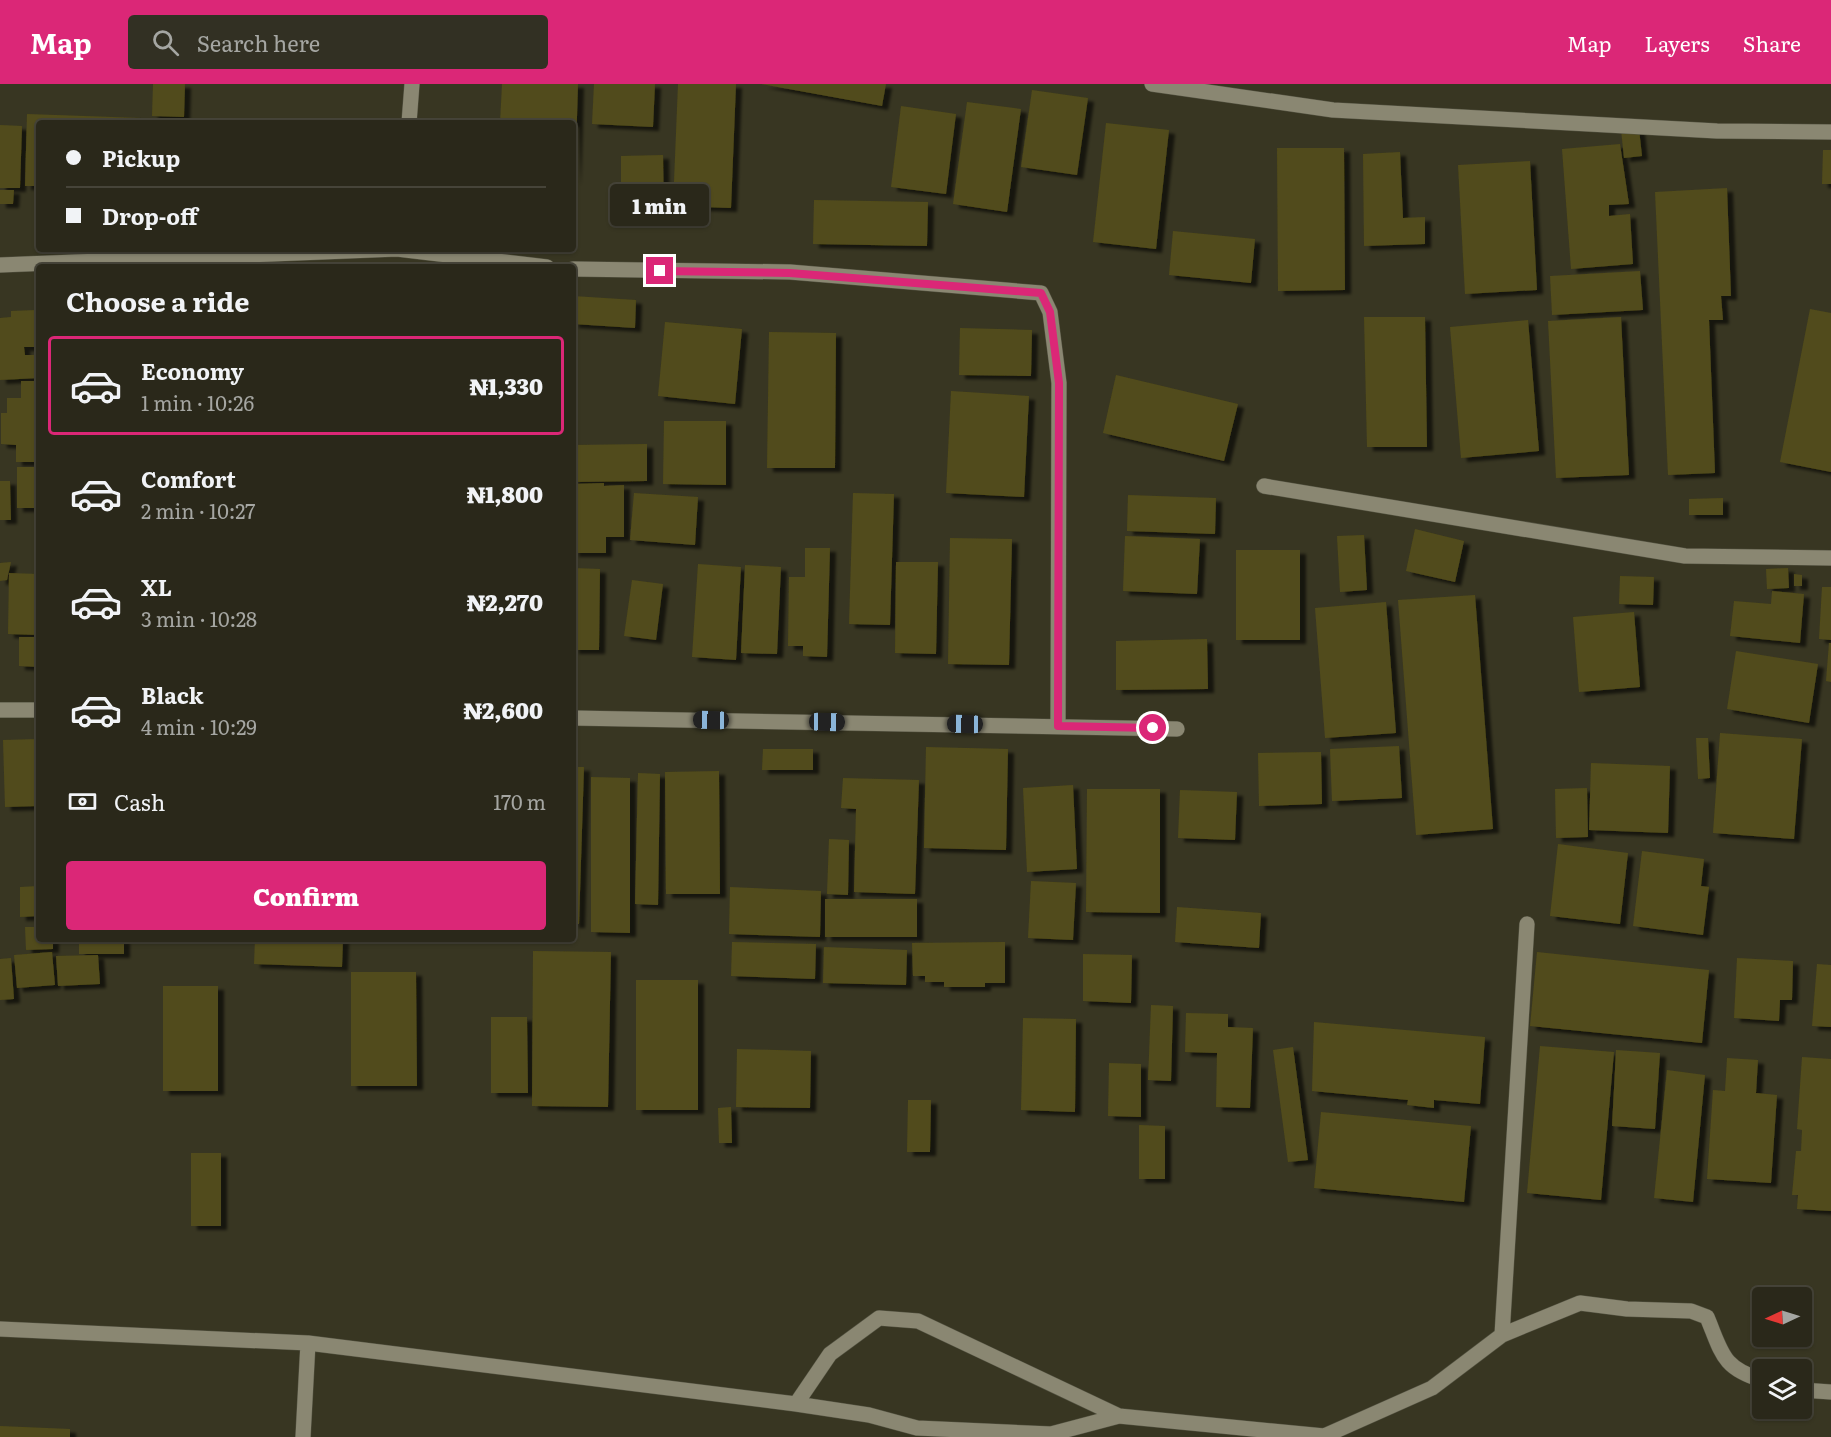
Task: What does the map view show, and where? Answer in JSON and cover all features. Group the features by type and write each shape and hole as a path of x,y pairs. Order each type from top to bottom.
{"street":[{"path":"409,120 412,84"},
{"path":"1152,84 1333,110 1717,131 1831,132"},
{"path":"0,265 323,252"},
{"path":"422,252 522,264"},
{"path":"576,269 790,273 1041,293 1050,312 1059,383 1058,726"},
{"path":"1264,486 1685,556 1831,558"},
{"path":"0,710 36,710"},
{"path":"576,718 1177,729"},
{"path":"1502,1335 1527,924"},
{"path":"796,1404 830,1354 879,1318 918,1321 1119,1416 1324,1436 1432,1388 1502,1335 1580,1303 1627,1309 1691,1311 1707,1317 1726,1362 1752,1377"},
{"path":"0,1329 308,1343 796,1404 869,1415 916,1428 1051,1434 1119,1416"},
{"path":"303,1437 308,1343"},
{"path":"1812,1391 1831,1392"}],"building":[{"path":"153,84 185,84 184,117 152,116"},
{"path":"502,84 578,84 576,150 576,120 500,120"},
{"path":"594,84 655,84 653,127 592,124"},
{"path":"678,84 736,84 731,208 673,206"},
{"path":"761,84 886,84 882,106"},
{"path":"1032,90 1088,98 1077,175 1021,167"},
{"path":"967,102 1021,109 1007,212 953,204"},
{"path":"901,106 956,114 946,194 891,187"},
{"path":"27,114 170,119 36,120 36,186 25,186"},
{"path":"1106,123 1169,130 1156,249 1093,242"},
{"path":"0,125 22,126 20,188 0,188"},
{"path":"1639,129 1642,156 1624,158 1621,130"},
{"path":"1620,144 1629,204 1609,205 1609,216 1630,214 1633,264 1571,269 1562,149"},
{"path":"1277,148 1344,148 1345,290 1278,291"},
{"path":"1823,150 1831,150 1831,184 1822,184"},
{"path":"1400,152 1403,218 1425,217 1425,244 1364,246 1363,154"},
{"path":"663,155 664,215 621,215 621,156"},
{"path":"1530,161 1537,290 1465,294 1458,165"},
{"path":"1727,188 1731,296 1721,296 1723,320 1709,320 1715,473 1668,475 1655,192"},
{"path":"0,190 14,190 13,204 0,204"},
{"path":"814,200 928,202 927,246 813,244"},
{"path":"1173,231 1255,239 1251,283 1169,275"},
{"path":"1640,271 1643,310 1552,315 1550,276"},
{"path":"576,296 636,300 635,328 576,324"},
{"path":"1810,309 1831,313 1831,472 1780,462"},
{"path":"36,310 34,347 24,347 25,355 36,355 36,378 0,380 0,318 11,317 11,311"},
{"path":"1364,317 1425,317 1427,447 1367,447"},
{"path":"1621,317 1629,475 1556,478 1548,321"},
{"path":"1528,320 1539,451 1461,458 1450,327"},
{"path":"665,322 742,329 735,404 658,396"},
{"path":"960,328 1032,330 1031,376 959,375"},
{"path":"769,332 836,333 835,468 767,468"},
{"path":"1116,375 1238,404 1224,461 1103,433"},
{"path":"21,381 36,381 36,462 16,462 16,445 1,444 1,413 7,413 7,398 21,398"},
{"path":"951,391 1029,396 1024,497 946,493"},
{"path":"664,421 726,421 726,485 663,484"},
{"path":"647,444 647,481 576,482 576,445"},
{"path":"17,467 36,467 36,508 17,508"},
{"path":"0,481 10,481 11,520 0,520"},
{"path":"576,484 624,485 624,537 606,537 606,553 576,553"},
{"path":"634,493 698,497 695,545 630,540"},
{"path":"853,493 894,494 890,625 849,624"},
{"path":"1128,495 1216,498 1215,534 1127,531"},
{"path":"1723,498 1723,515 1689,515 1689,499"},
{"path":"1415,529 1464,541 1455,582 1406,571"},
{"path":"1364,535 1367,590 1340,592 1337,536"},
{"path":"1125,536 1200,539 1197,594 1123,591"},
{"path":"950,538 1012,539 1009,665 948,664"},
{"path":"805,548 830,548 827,657 803,656 803,646 788,646 789,577 805,577"},
{"path":"1236,550 1300,550 1300,640 1236,640"},
{"path":"11,562 7,580 0,581 0,563"},
{"path":"896,562 938,562 936,654 895,653"},
{"path":"698,564 741,567 736,660 692,657"},
{"path":"745,565 781,567 777,654 741,653"},
{"path":"576,568 600,569 599,650 576,650"},
{"path":"1788,568 1789,588 1767,589 1766,569"},
{"path":"9,573 36,574 36,635 8,634"},
{"path":"1794,574 1802,575 1802,586 1794,586"},
{"path":"1620,576 1654,577 1653,605 1619,604"},
{"path":"632,580 663,584 656,640 624,636"},
{"path":"1822,587 1831,587 1831,640 1819,639"},
{"path":"1772,591 1804,594 1800,643 1730,636 1734,601 1771,604"},
{"path":"1475,595 1493,829 1416,835 1398,600"},
{"path":"1386,602 1396,733 1325,738 1315,608"},
{"path":"1634,612 1640,687 1579,692 1573,617"},
{"path":"19,637 36,637 36,667 19,666"},
{"path":"1207,639 1208,689 1116,690 1116,641"},
{"path":"1829,643 1831,643 1831,682 1826,681"},
{"path":"1736,651 1818,664 1809,723 1727,709"},
{"path":"1720,733 1802,739 1794,839 1713,833"},
{"path":"1696,738 1708,738 1710,778 1698,779"},
{"path":"36,739 36,806 5,807 3,740"},
{"path":"1399,746 1402,798 1332,801 1330,749"},
{"path":"926,747 1008,749 1006,850 924,848"},
{"path":"763,749 813,749 813,770 762,770"},
{"path":"1321,752 1322,804 1259,806 1258,753"},
{"path":"1591,763 1670,766 1668,833 1589,830"},
{"path":"576,767 584,767 579,924 576,924"},
{"path":"719,771 720,894 666,894 665,772"},
{"path":"638,773 660,774 658,905 635,904"},
{"path":"591,777 630,778 630,933 591,932"},
{"path":"843,778 919,780 915,894 854,892 856,809 841,808"},
{"path":"1073,785 1077,869 1027,872 1023,788"},
{"path":"1587,788 1588,837 1556,838 1555,789"},
{"path":"1087,789 1160,789 1160,913 1086,912"},
{"path":"1180,790 1237,792 1235,840 1178,838"},
{"path":"829,839 849,840 848,895 827,894"},
{"path":"1558,844 1628,853 1620,924 1550,916"},
{"path":"1642,851 1704,859 1701,886 1709,887 1703,935 1633,926"},
{"path":"1031,881 1076,883 1073,940 1028,938"},
{"path":"36,886 36,916 20,917 20,887"},
{"path":"730,887 821,891 820,937 729,934"},
{"path":"825,899 917,899 917,937 825,937"},
{"path":"1177,907 1261,913 1259,948 1175,942"},
{"path":"25,927 36,927 36,942 53,942 53,949 26,950"},
{"path":"79,942 124,942 124,954 79,954"},
{"path":"255,942 343,942 342,967 254,964"},
{"path":"732,942 816,944 815,979 731,976"},
{"path":"1005,942 1005,983 985,983 985,987 944,987 944,982 925,982 925,976 913,976 912,943"},
{"path":"824,947 907,950 906,985 823,983"},
{"path":"533,951 611,952 608,1107 532,1106"},
{"path":"52,952 55,985 17,988 14,955"},
{"path":"1537,952 1709,970 1702,1043 1530,1026"},
{"path":"1083,954 1132,955 1131,1003 1083,1001"},
{"path":"98,955 100,984 58,986 56,956"},
{"path":"11,958 14,999 0,1000 0,959"},
{"path":"1737,958 1793,961 1792,1000 1780,1000 1779,1021 1734,1018"},
{"path":"1817,964 1831,965 1831,1027 1812,1026"},
{"path":"351,972 416,972 417,1086 351,1086"},
{"path":"636,980 698,980 698,1110 636,1110"},
{"path":"163,986 218,986 218,1091 163,1091"},
{"path":"1151,1005 1173,1006 1171,1081 1148,1080"},
{"path":"1186,1013 1228,1014 1228,1027 1253,1028 1250,1108 1216,1107 1217,1053 1185,1052"},
{"path":"491,1017 527,1017 528,1093 491,1093"},
{"path":"1023,1018 1076,1019 1075,1112 1021,1110"},
{"path":"1314,1022 1485,1037 1480,1104 1434,1100 1434,1108 1407,1105 1408,1100 1312,1091"},
{"path":"1540,1046 1614,1052 1601,1200 1527,1193"},
{"path":"1293,1047 1308,1160 1288,1162 1273,1050"},
{"path":"737,1049 811,1051 810,1108 736,1107"},
{"path":"1616,1050 1660,1053 1655,1129 1612,1126"},
{"path":"1802,1057 1831,1059 1831,1211 1797,1209 1798,1195 1792,1195 1796,1151 1801,1151 1802,1130 1797,1129"},
{"path":"1727,1058 1758,1060 1756,1093 1777,1095 1771,1183 1707,1179 1713,1090 1725,1091"},
{"path":"1109,1063 1141,1064 1141,1117 1108,1116"},
{"path":"1667,1070 1705,1075 1693,1202 1654,1198"},
{"path":"908,1100 931,1100 930,1152 907,1152"},
{"path":"731,1107 732,1143 719,1143 718,1108"},
{"path":"1321,1112 1471,1126 1464,1202 1314,1188"},
{"path":"1139,1125 1165,1126 1165,1179 1139,1179"},
{"path":"191,1153 221,1153 221,1226 191,1226"},
{"path":"0,1426 70,1429 70,1437 0,1437"}],"route":[{"path":"660,271 790,273 1041,293 1050,312 1059,383 1058,726 1153,728"}]}
